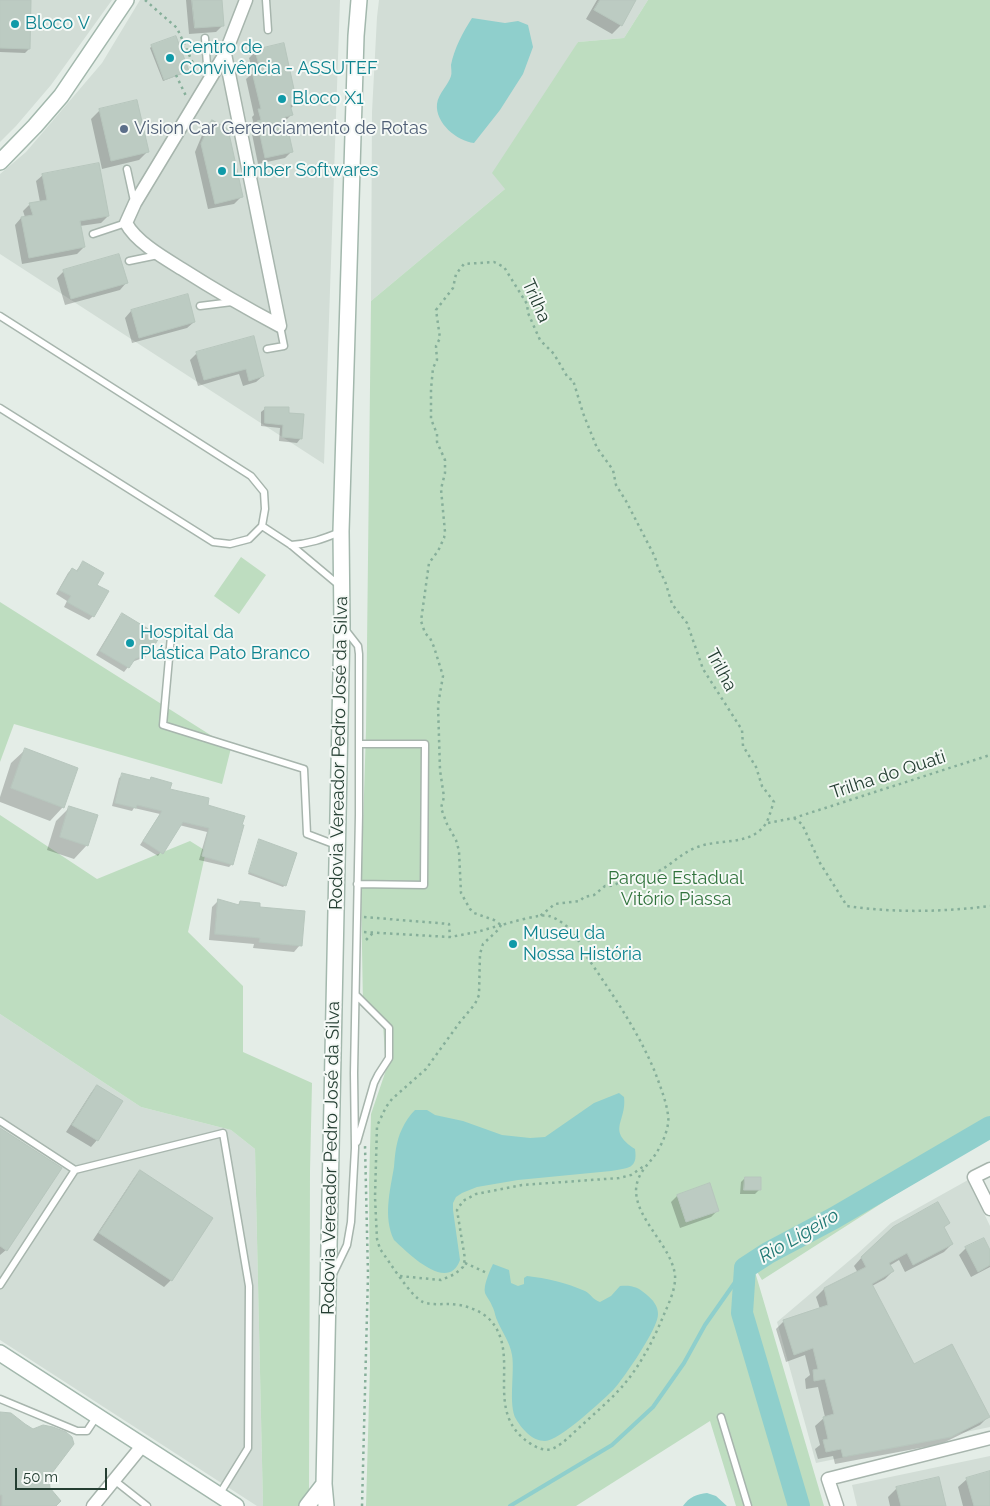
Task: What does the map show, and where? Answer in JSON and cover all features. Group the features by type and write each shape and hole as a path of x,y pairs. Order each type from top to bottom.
{"main road":[{"path":"0,162 36,126 61,96 126,0"},
{"name":"Rodovia Vereador Pedro José da Silva","path":"326,1506 324,1484 342,626 341,531 359,0"},
{"path":"358,22 364,0"},
{"path":"0,1353 236,1506"},
{"path":"307,1506 324,1484"}],"street":[{"path":"246,0 225,54 134,203 126,222 130,230 159,255 233,302 280,326"},
{"path":"225,54 280,326"},
{"path":"990,1169 974,1177 990,1209"},
{"path":"837,1506 828,1479 990,1438"},
{"path":"93,1506 142,1446"}],"lane":[{"path":"266,0 268,30"},
{"path":"206,38 208,82"},
{"path":"127,169 134,203"},
{"path":"93,234 126,222"},
{"path":"130,261 159,255"},
{"path":"200,306 233,302"},
{"path":"0,316 251,476 264,492 265,509 262,526 248,539 230,544 213,542 0,408"},
{"path":"267,349 284,346 280,326"},
{"path":"262,526 291,545 342,588"},
{"path":"291,545 305,545 316,542 341,531"},
{"path":"328,1285 347,1246 351,1222 355,1148 354,1073 359,654 358,646 342,626"},
{"path":"171,636 163,725 304,769 307,834 338,845"},
{"path":"357,884 424,885 425,744 359,744"},
{"path":"355,1148 374,1083 389,1058 389,1028 356,995"},
{"path":"0,1120 75,1170"},
{"path":"0,1285 75,1170 223,1133 249,1286 248,1448 219,1495"},
{"path":"0,1399 77,1432 86,1431 97,1416"},
{"path":"721,1417 748,1506"},
{"path":"114,1480 147,1506"}],"path":[{"path":"144,0 177,28 200,77 208,82"},
{"path":"176,75 192,108"},
{"name":"Trilha","path":"501,925 494,920 474,913 461,893 459,851 456,840 446,824 441,808 444,797 440,770 438,705 443,676 434,647 430,638 424,633 421,621 429,564 438,551 445,532 441,489 445,473 445,460 437,442 437,434 431,419 431,389 437,360 436,346 440,338 436,310 453,288 456,274 464,264 494,262 504,267 527,304 528,312 540,340 554,354 568,378 573,380 583,413 597,448 613,470 616,485 655,556 672,604 687,623 703,669 742,730 743,746 756,767 766,794 774,800 768,822"},
{"name":"Trilha do Quati","path":"768,822 794,818 990,755"},
{"path":"794,818 802,824 820,862 847,906 902,912 963,910 990,906"},
{"path":"540,916 555,904 580,901 594,895 605,886 611,887 635,875 644,876 658,872 694,848 719,841 730,842 750,837 759,832 768,822"},
{"path":"356,932 450,937 547,915 562,923 575,934 584,952 622,1008 648,1055 660,1085 668,1115 668,1124 656,1154 631,1175 619,1178 522,1185 476,1194 463,1201 457,1210 463,1241 463,1267 456,1274 441,1280 400,1276"},
{"path":"356,917 449,924 450,937"},
{"path":"501,925 500,929 483,944 480,954 479,995 475,1004 426,1069 392,1099 377,1126 376,1239 380,1249 417,1298 430,1304 464,1306 476,1310 491,1321 497,1330 503,1351 506,1414 511,1424 528,1442 539,1449 554,1448 620,1389 633,1372 660,1326 671,1299 675,1276 672,1265 641,1208 636,1194 638,1177 645,1165"},
{"path":"365,944 366,939 373,933"},
{"path":"362,1506 368,1275 365,1143"},
{"path":"464,1263 487,1273"}],"shaded area":[{"path":"0,0 112,0 51,85 0,142"},
{"path":"140,0 340,0 324,464 0,254 0,174 26,152 102,63"},
{"path":"379,0 648,0 624,38 578,42 505,189 371,301 372,112"},
{"path":"0,1014 141,1107 231,1130 255,1149 263,1506 257,1506 0,1340"},
{"path":"968,1180 990,1226 990,1427 816,1463 777,1322 891,1223"},
{"path":"990,1456 990,1506 857,1506 852,1485"}],"green space":[{"name":"Parque Estadual Vitório Piassa","path":"648,0 990,0 990,1138 893,1196 762,1280 753,1265 824,1506 736,1506 710,1421 576,1506 366,1506 370,1366 369,1183 371,1114 386,1070 383,1024 363,1006 361,891 366,730 371,301 505,189 492,173 578,42 624,38"},
{"path":"241,557 266,575 239,614 214,596"},
{"path":"0,602 231,748 222,784 14,724 0,762"},
{"path":"0,815 97,879 190,841 206,851 188,932 243,986 243,1052 312,1083 309,1492 300,1506 263,1506 255,1149 231,1130 141,1107 0,1014"}],"water":[{"path":"472,18 505,23 518,21 528,25 533,47 523,74 500,110 474,143 461,139 448,130 437,111 439,97 451,76 452,59 462,35"},
{"path":"619,1093 624,1097 620,1125 621,1136 635,1149 636,1156 633,1164 627,1168 518,1180 477,1187 462,1193 456,1197 453,1203 460,1260 454,1269 446,1273 437,1272 417,1261 394,1240 388,1213 396,1148 403,1126 415,1110 427,1110 435,1115 463,1121 502,1135 530,1138 545,1137 594,1103"},
{"path":"493,1264 509,1270 511,1283 518,1286 524,1284 524,1278 527,1276 542,1278 578,1288 600,1302 611,1296 620,1286 631,1286 638,1288 647,1295 657,1308 657,1321 653,1330 633,1364 619,1383 581,1419 552,1439 545,1441 532,1437 521,1427 516,1419 512,1405 513,1362 511,1350 485,1293 486,1282"},
{"path":"707,1493 716,1496 727,1506 683,1506 694,1496"}],"building":[{"name":"Bloco V","path":"0,0 31,0 30,49 0,48"},
{"path":"192,0 222,0 224,26 195,28"},
{"path":"600,0 636,0 622,26 594,10"},
{"name":"Centro de Convivência - ASSUTEF","path":"176,36 189,71 164,80 151,45"},
{"name":"Bloco X1","path":"284,43 297,103 290,105 293,115 285,117 293,152 265,158 257,121 261,120 258,109 261,109 252,72 260,70 255,50"},
{"path":"137,100 149,152 111,161 99,109"},
{"name":"Limber Softwares","path":"212,120 228,129 243,197 215,204 201,144"},
{"path":"99,163 109,216 80,221 85,247 29,258 21,217 33,215 29,203 47,200 42,174"},
{"path":"119,254 128,283 71,299 63,270"},
{"path":"188,294 195,322 139,338 131,310"},
{"path":"254,336 264,376 249,381 246,369 204,380 196,352"},
{"path":"265,407 289,407 289,413 304,414 302,439 282,437 283,425 265,423"},
{"path":"83,561 104,573 97,585 109,591 94,617 67,602 71,596 59,590 72,568 77,571"},
{"name":"Hospital da Plástica Pato Branco","path":"122,613 160,636 150,653 135,659 129,668 100,651"},
{"path":"25,748 78,768 64,808 11,788"},
{"path":"122,773 150,780 151,777 172,783 170,789 209,798 208,805 245,816 233,865 202,856 209,828 183,822 163,854 143,841 162,811 137,805 136,808 115,803"},
{"path":"69,806 98,815 88,846 60,837"},
{"path":"259,839 297,853 286,886 249,872"},
{"path":"218,899 239,905 240,901 260,903 260,907 305,911 302,946 259,942 260,938 215,934"},
{"path":"97,1085 123,1101 98,1141 72,1125"},
{"path":"0,1128 62,1168 7,1251 0,1246"},
{"path":"140,1170 213,1218 172,1281 99,1233"},
{"path":"745,1177 761,1177 761,1190 744,1190"},
{"path":"710,1183 719,1211 686,1222 677,1195"},
{"path":"938,1202 950,1223 944,1227 953,1244 913,1265 907,1253 889,1263 894,1271 872,1284 914,1364 952,1344 990,1417 951,1437 843,1457 841,1449 826,1452 823,1440 828,1439 823,1417 834,1414 825,1379 814,1381 813,1370 818,1369 813,1348 794,1355 783,1320 828,1305 824,1288 866,1267 861,1257 893,1227"},
{"path":"984,1238 990,1250 990,1265 978,1272 965,1247"},
{"path":"0,1412 11,1413 33,1429 43,1425 53,1427 66,1432 72,1437 74,1444 49,1477 50,1488 61,1501 56,1506 2,1506 2,1495 0,1495"},
{"path":"990,1471 990,1506 974,1506 966,1478"},
{"path":"939,1477 946,1506 901,1506 896,1487"}],"waterway":[{"name":"Rio Ligeiro","path":"799,1506 742,1313 745,1268 768,1253 834,1218 990,1127"},
{"path":"510,1506 612,1445 653,1407 684,1363 705,1325 745,1268"}],"place":[{"name":"Bloco V","path":"15,24"},
{"name":"Centro de Convivência - ASSUTEF","path":"170,58"},
{"name":"Bloco X1","path":"282,99"},
{"name":"Vision Car Gerenciamento de Rotas","path":"124,129"},
{"name":"Limber Softwares","path":"222,171"},
{"name":"Hospital da Plástica Pato Branco","path":"130,643"},
{"name":"Museu da Nossa História","path":"513,944"}]}
